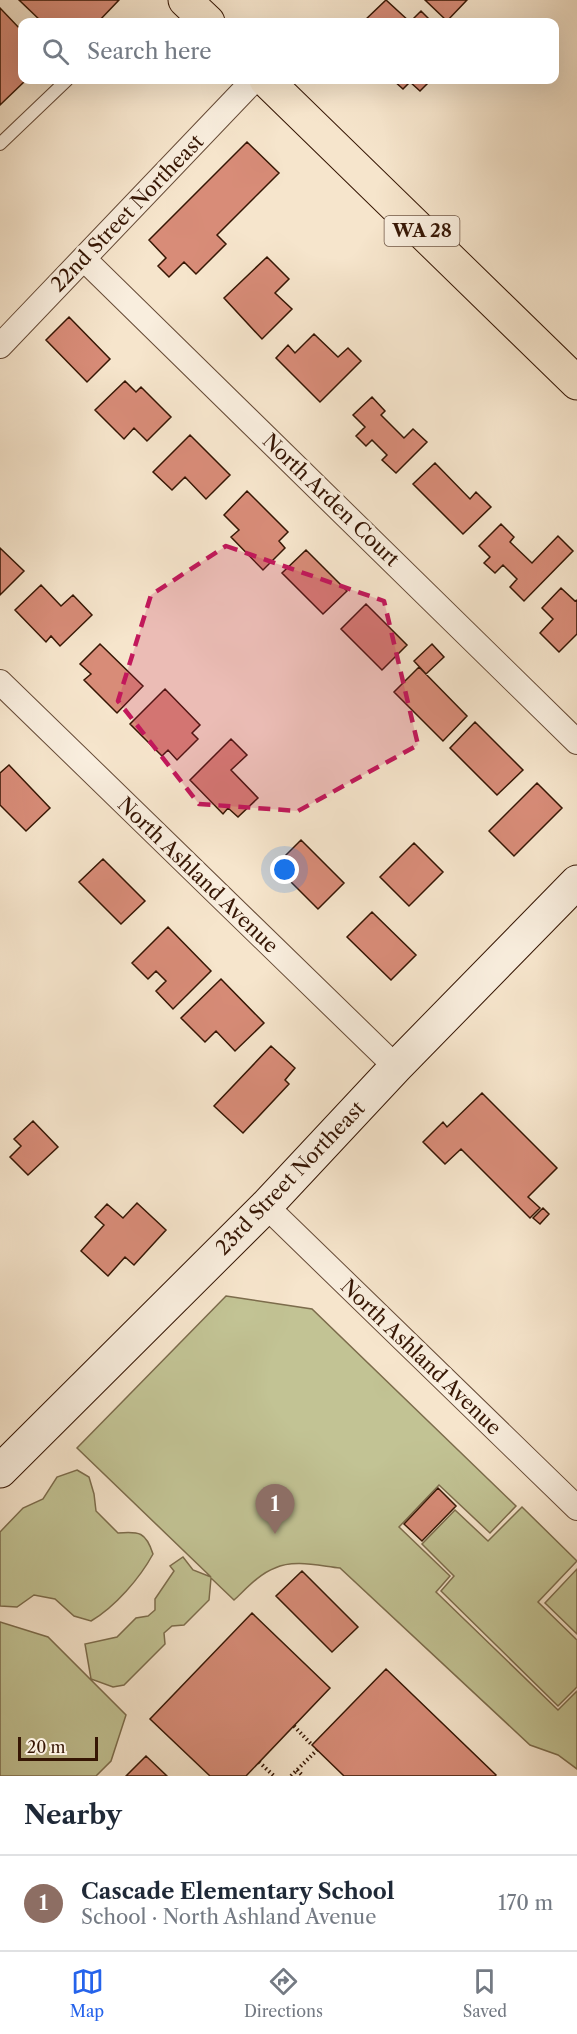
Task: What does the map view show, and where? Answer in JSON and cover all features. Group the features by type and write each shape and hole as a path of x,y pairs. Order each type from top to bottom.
{"highway":[{"path":"185,0 204,18"},
{"name":"WA 28","path":"271,84 577,383"}],"street":[{"name":"22nd Street Northeast","path":"0,346 250,84"},
{"name":"North Arden Court","path":"84,259 577,742"},
{"name":"North Ashland Avenue","path":"0,682 396,1067"},
{"name":"23rd Street Northeast","path":"0,1471 266,1206 396,1067 577,882"},
{"name":"North Ashland Avenue","path":"266,1206 576,1504"}],"lane":[{"path":"0,144 63,84"}],"path":[{"path":"294,1726 312,1745"},
{"path":"291,1776 317,1750"},
{"path":"259,1762 274,1776"},
{"path":"297,1770 303,1776"}],"highlighted area":[{"path":"226,546 384,601 418,745 298,811 199,804 118,701 151,595"}],"green space":[{"path":"226,1296 312,1309 516,1506 490,1533 439,1485 399,1527 450,1576 436,1592 558,1710 577,1691 577,1769 558,1755 530,1745 340,1568 307,1564 282,1565 253,1582 234,1600 211,1578 209,1600 184,1625 172,1626 164,1633 165,1644 124,1685 113,1687 91,1679 85,1644 117,1637 136,1618 148,1616 155,1610 155,1599 174,1571 170,1566 183,1557 193,1570 211,1577 77,1448"},
{"path":"77,1470 89,1477 96,1511 118,1533 141,1534 148,1541 153,1554 126,1591 109,1608 91,1621 74,1616 55,1599 34,1595 17,1607 0,1606 0,1532 23,1508 43,1499 57,1477"},
{"path":"522,1507 577,1561 538,1602 577,1640 577,1687 558,1706 441,1591 454,1576 422,1544 455,1510 488,1541"},
{"path":"577,1569 577,1634 545,1603"},
{"path":"0,1622 48,1637 126,1715 111,1761 96,1776 0,1776"}],"building":[{"path":"19,0 119,0 102,18 38,18"},
{"path":"386,0 406,18 367,18"},
{"path":"425,0 467,0 450,18 444,18"},
{"path":"0,8 18,27 18,84 22,84 0,105"},
{"path":"421,11 428,18 414,18"},
{"path":"397,84 408,84 403,89"},
{"path":"412,84 427,84 420,91"},
{"path":"247,142 279,173 217,235 226,244 196,274 184,262 169,277 158,266 166,258 149,240"},
{"path":"267,257 289,279 275,293 292,309 262,339 224,298"},
{"path":"69,317 110,359 87,382 46,340"},
{"path":"314,334 338,357 348,348 361,361 320,402 276,358 288,345 295,353"},
{"path":"125,381 136,392 141,387 171,417 147,441 134,428 124,439 95,410"},
{"path":"372,397 385,411 381,415 404,438 413,429 427,442 396,473 382,460 387,455 372,440 366,446 356,436 365,427 353,415"},
{"path":"190,435 230,475 206,499 185,477 172,490 153,472"},
{"path":"435,463 470,499 476,492 491,507 463,534 413,484"},
{"path":"247,491 288,532 279,541 285,548 263,570 231,537 239,530 224,515"},
{"path":"501,524 514,537 510,542 532,563 558,536 573,551 524,601 510,587 517,579 503,565 495,573 484,563 490,557 479,546"},
{"path":"0,548 24,571 0,595"},
{"path":"306,550 347,591 323,614 282,573"},
{"path":"41,585 61,606 73,595 92,615 60,646 51,636 46,642 15,610"},
{"path":"561,588 575,601 577,600 577,634 559,652 540,633 553,619 542,608"},
{"path":"366,604 407,645 382,670 341,629"},
{"path":"100,644 143,686 117,713 84,680 91,674 80,664"},
{"path":"432,644 444,657 426,674 414,661"},
{"path":"419,667 467,716 443,741 394,692"},
{"path":"165,689 200,725 192,733 198,739 177,760 168,750 162,756 130,724"},
{"path":"475,722 523,770 497,795 450,748"},
{"path":"231,739 247,755 231,770 258,798 238,817 228,808 223,814 190,780"},
{"path":"9,765 50,808 26,831 0,805 0,773"},
{"path":"537,783 562,808 514,856 489,831"},
{"path":"301,840 344,883 318,909 275,866"},
{"path":"414,843 443,872 409,906 380,877"},
{"path":"103,859 145,901 121,924 79,882"},
{"path":"372,912 416,955 391,980 347,937"},
{"path":"168,927 211,971 173,1009 156,991 166,981 156,971 148,979 132,963"},
{"path":"221,979 264,1023 235,1051 216,1031 205,1042 181,1018"},
{"path":"271,1046 295,1068 285,1080 289,1084 243,1133 214,1106"},
{"path":"482,1093 557,1168 528,1197 540,1208 530,1218 461,1149 445,1164 423,1142 443,1122 447,1127"},
{"path":"33,1121 58,1147 28,1175 10,1157 21,1146 14,1139"},
{"path":"137,1203 166,1230 134,1265 125,1257 108,1276 81,1251 104,1225 95,1217 107,1204 123,1218"},
{"path":"543,1208 549,1214 540,1224 533,1218"},
{"path":"438,1488 456,1506 422,1541 404,1524"},
{"path":"302,1571 358,1627 332,1652 276,1596"},
{"path":"252,1613 330,1688 246,1776 210,1776 150,1719"},
{"path":"386,1669 496,1775 344,1776 312,1745"},
{"path":"146,1756 167,1776 126,1776"}],"place":[{"name":"Cascade Elementary School","path":"275,1534"}]}
